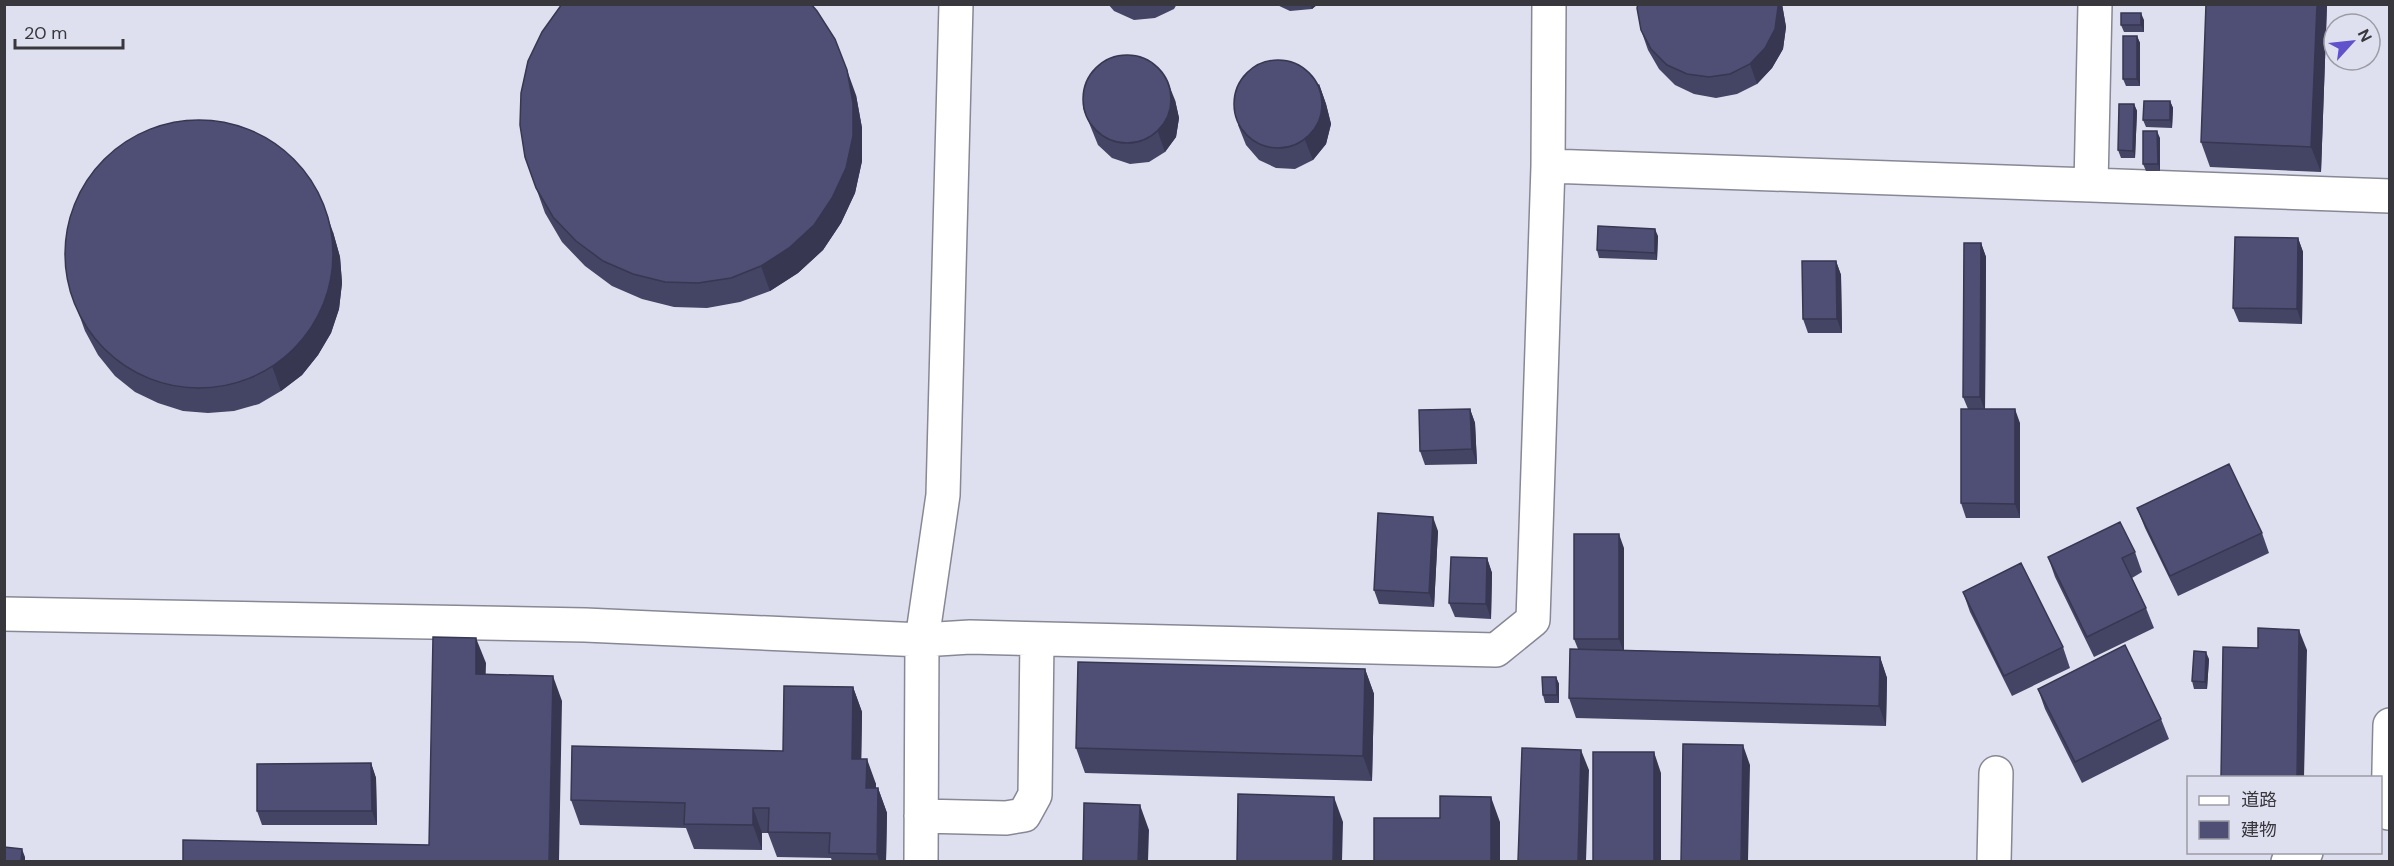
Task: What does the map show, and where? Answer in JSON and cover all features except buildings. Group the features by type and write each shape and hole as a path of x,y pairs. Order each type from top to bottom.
{"street":[{"path":"921,861 922,640 943,495 956,4"},
{"path":"4,614 585,625 922,640 1037,639 1496,650 1533,620 1548,166 1550,4"},
{"path":"2091,185 2095,4"},
{"path":"1548,166 2390,196"},
{"path":"921,816 1006,818 1024,815 1035,795 1037,639"},
{"path":"2386,814 2390,725"},
{"path":"1994,861 1996,773"},
{"path":"2288,861 2302,854"}]}
